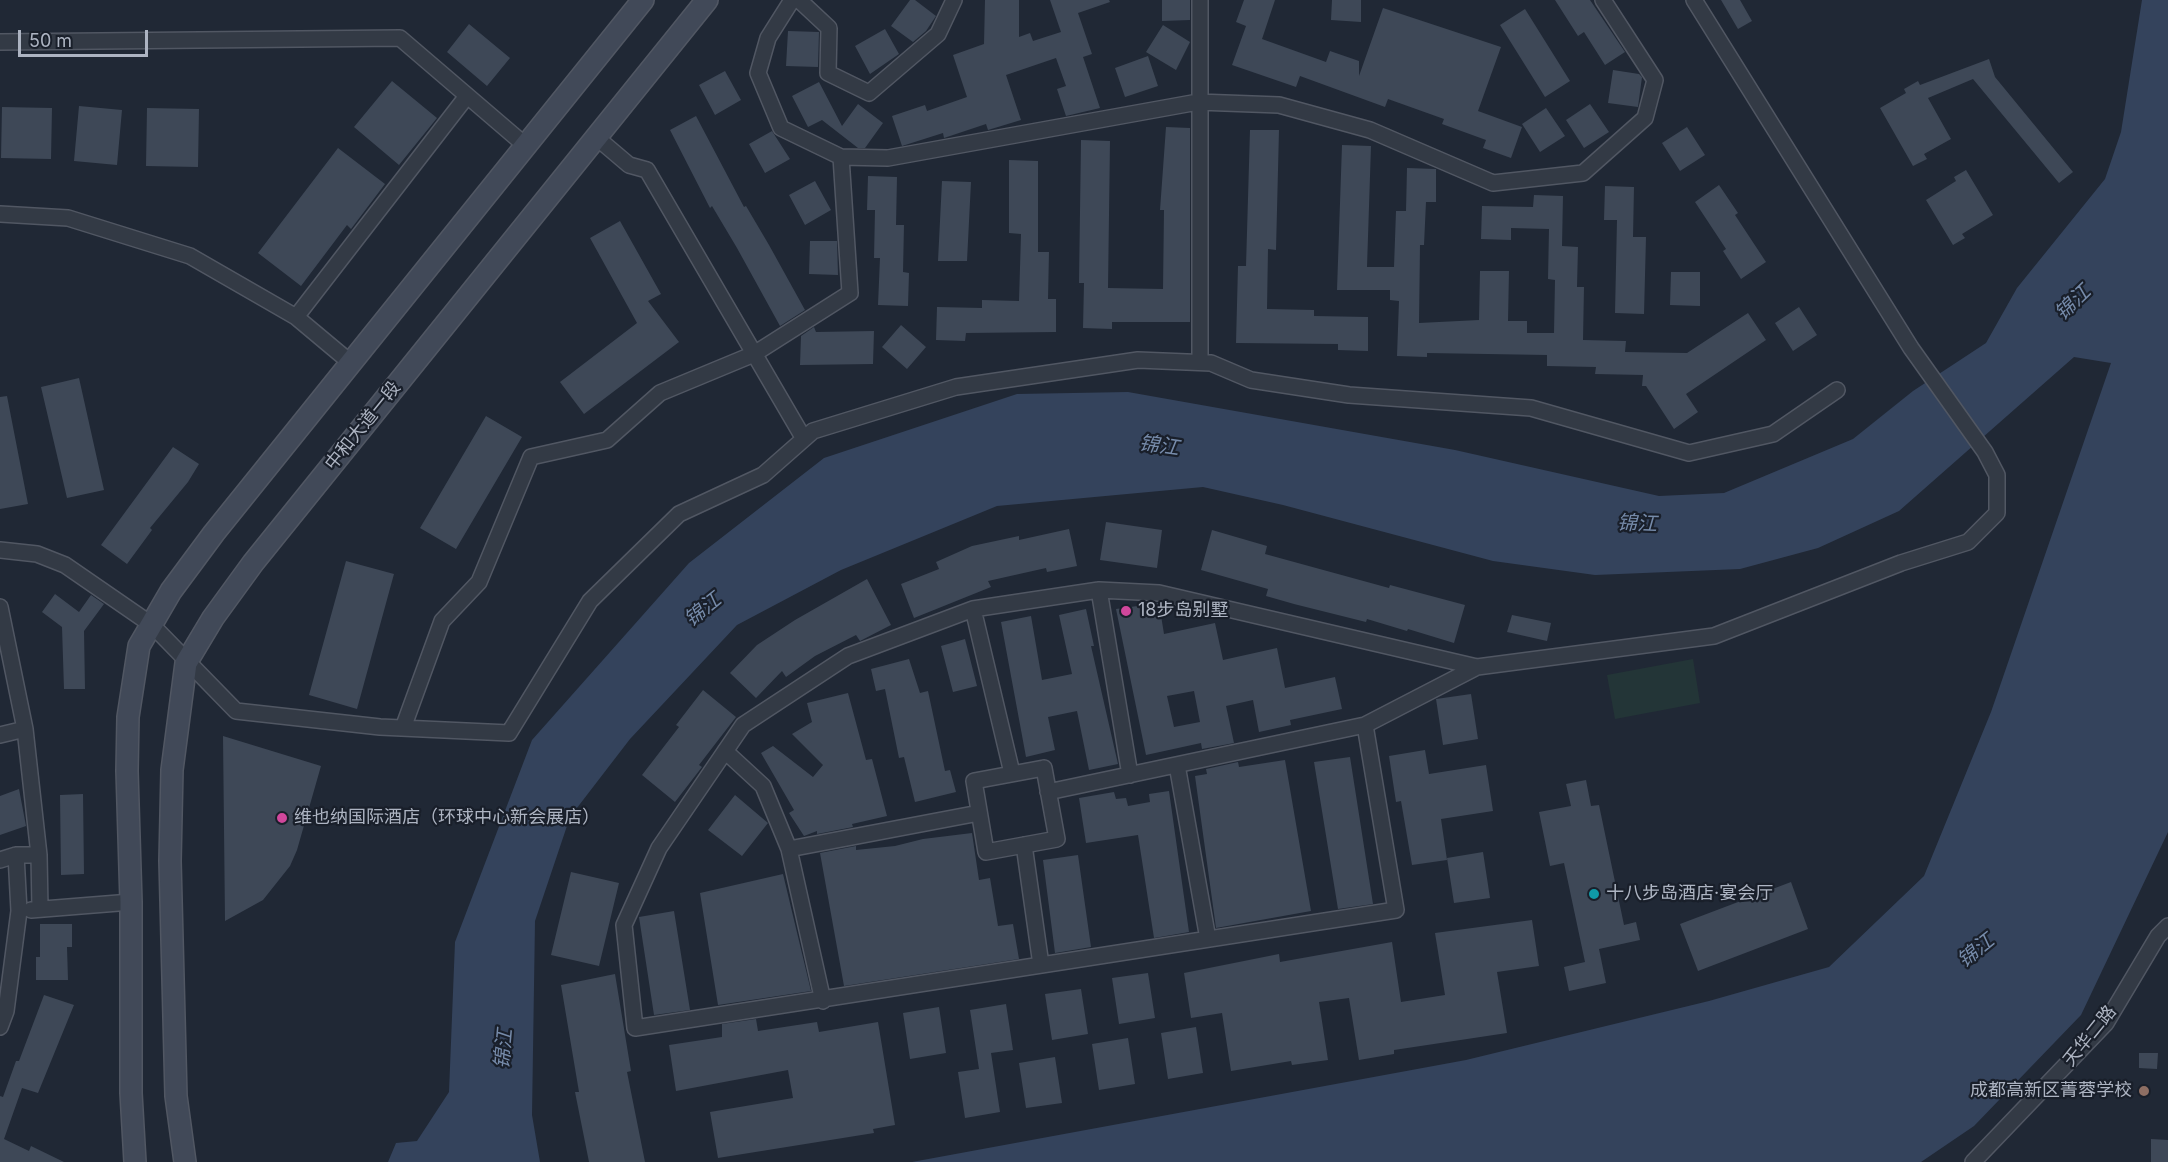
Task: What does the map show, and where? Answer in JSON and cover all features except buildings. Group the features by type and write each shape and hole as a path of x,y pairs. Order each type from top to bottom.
{"main road":[{"path":"135,1162 132,1093 128,717 139,646 171,591 214,533 644,0"},
{"name":"中和大道一段","path":"185,1162 176,1096 171,914 172,770 186,663 213,618 253,563 707,0"}],"street":[{"path":"792,0 768,38 758,73 781,128 841,158 888,158 1198,102 1279,105 1370,130 1493,183 1583,173 1645,118 1655,80 1603,0"},
{"path":"799,0 829,28 828,73 869,93 938,34 954,0"},
{"path":"1200,0 1198,102 1200,362"},
{"path":"1048,792 1365,725 1477,667 1714,636 1901,563 1968,542 1997,513 1996,475 1985,452 1911,348 1694,0"},
{"path":"0,42 400,38 526,146"},
{"path":"296,317 467,96"},
{"path":"596,138 629,165 647,170 804,439"},
{"path":"403,728 442,621 479,582 531,457 607,440 660,393 754,354 850,293 841,158"},
{"path":"0,214 68,218 190,256 296,317 351,363"},
{"path":"0,550 37,554 65,565 152,625 186,663 236,711 403,728 509,733 590,602 679,514 763,475 813,431 956,387 1138,360 1200,362 1211,363 1251,380 1349,395 1531,408 1689,453 1773,434 1837,390"},
{"path":"1365,725 1396,910 823,1001 635,1028 624,925 659,848 742,725 848,656 973,609 1099,590 1159,593 1477,667"},
{"path":"1099,590 1130,774"},
{"path":"0,607 25,729 39,855 40,909"},
{"path":"973,609 1012,773"},
{"path":"0,735 25,729"},
{"path":"725,751 763,786 789,849 823,1001"},
{"path":"1177,765 1208,939"},
{"path":"1044,768 1048,792 1057,839 986,852 974,780 1044,768"},
{"path":"789,849 979,813"},
{"path":"1024,845 1041,965"},
{"path":"0,860 16,855 39,855"},
{"path":"0,1027 6,1011 19,911 16,855"},
{"path":"19,911 131,902"},
{"name":"天华二路","path":"1973,1162 2106,1023 2158,936 2168,926"}],"shaded area":[{"path":"1693,659 1700,703 1615,719 1607,675"}],"water":[{"name":"锦江","path":"2142,0 2168,0 2168,832 2081,1015 1974,1126 1921,1162 912,1162 1466,1060 1709,1001 1829,967 1924,876 1991,712 2111,363 2074,357 1899,511 1818,548 1740,569 1595,575 1493,561 1283,505 1203,487 997,506 841,570 737,625 630,739 570,817 535,921 532,1115 540,1162 388,1162 396,1143 417,1141 449,1092 455,942 532,740 689,563 824,458 1017,394 1128,392 1455,450 1659,496 1724,493 1853,439 1913,391 1986,343 2017,288 2105,179 2121,132"}],"place":[{"name":"18步岛别墅","path":"1126,611"},
{"name":"维也纳国际酒店（环球中心新会展店）","path":"282,818"},
{"name":"十八步岛酒店·宴会厅","path":"1594,894"},
{"name":"成都高新区菁蓉学校","path":"2144,1091"}]}
